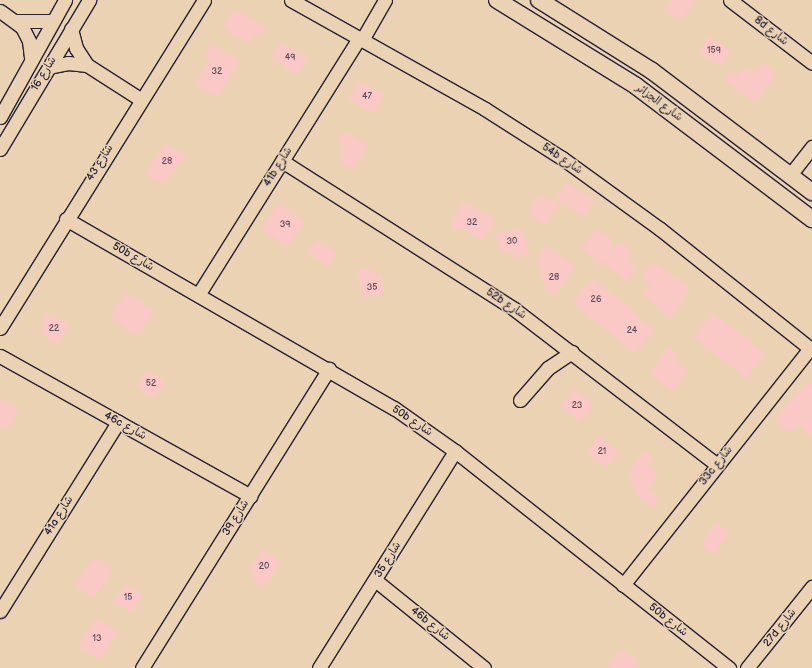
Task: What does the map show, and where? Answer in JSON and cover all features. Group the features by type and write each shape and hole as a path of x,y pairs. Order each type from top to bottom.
{"main road":[{"name":"شارع الجزائر","path":"497,0 636,86 812,219"},
{"name":"شارع الجزائر","path":"539,0 658,75 812,192"}],"street":[{"name":"شارع 16","path":"0,117 31,57 65,0"},
{"name":"شارع 16","path":"0,149 89,0"},
{"name":"شارع 43","path":"0,328 140,99 204,0"},
{"name":"54b شارع","path":"291,0 562,158 660,229 811,349"},
{"name":"41b شارع","path":"198,295 385,0"},
{"name":"8d شارع","path":"734,1 812,63"},
{"path":"0,11 16,21 29,41 31,57"},
{"path":"16,21 52,21"},
{"path":"71,29 76,48 87,64 140,99"},
{"path":"49,67 68,63 87,64"},
{"path":"790,175 812,147"},
{"name":"52b شارع","path":"282,161 472,281 559,342 717,465"},
{"name":"50b شارع","path":"66,219 329,369 455,451 622,585 729,668"},
{"path":"548,368 559,342"},
{"name":"33c شارع","path":"622,585 811,349"},
{"path":"520,400 548,368 572,352"},
{"name":"46c شارع","path":"0,356 250,496"},
{"name":"شارع 39","path":"142,668 329,369"},
{"name":"41a شارع","path":"0,611 118,422"},
{"name":"شارع 35","path":"322,667 455,451"},
{"name":"46b شارع","path":"375,580 484,668"},
{"name":"27d شارع","path":"747,668 812,587"}],"building":[{"path":"672,0 696,0 682,19 664,12"},
{"path":"234,9 265,27 260,35 255,32 249,43 223,27"},
{"path":"708,36 731,50 721,66 698,52"},
{"path":"281,42 308,59 298,75 271,58"},
{"path":"212,44 239,60 217,97 195,83 210,59 205,56"},
{"path":"763,63 776,73 755,102 725,80 731,71 737,76 742,69 756,72"},
{"path":"359,81 384,95 374,113 349,99"},
{"path":"344,131 368,145 354,169 342,163 342,144 338,142"},
{"path":"165,143 186,156 162,184 145,174"},
{"path":"567,182 594,201 583,216 556,198"},
{"path":"540,195 559,203 544,225 527,213"},
{"path":"464,201 495,219 483,240 460,227 457,231 450,226"},
{"path":"279,203 305,222 287,247 261,228"},
{"path":"522,228 529,255 514,258 512,252 499,251 496,234"},
{"path":"596,229 609,236 613,251 620,241 633,251 627,260 636,267 626,282 603,261 600,264 581,249"},
{"path":"317,240 337,253 328,266 308,253"},
{"path":"546,246 575,266 554,295 546,289 536,260"},
{"path":"653,262 690,288 671,317 643,295 651,285 641,277"},
{"path":"368,268 377,276 381,272 385,294 363,298 357,270"},
{"path":"593,278 654,329 634,353 573,302"},
{"path":"125,293 153,310 138,335 110,318"},
{"path":"46,312 69,326 58,344 40,333"},
{"path":"713,312 765,354 746,378 693,336"},
{"path":"669,347 676,353 672,358 688,370 672,391 649,373"},
{"path":"146,369 165,380 155,398 136,387"},
{"path":"806,382 812,387 812,437 796,424 790,432 774,420"},
{"path":"575,389 594,406 579,422 560,405"},
{"path":"0,398 19,410 6,429 0,425"},
{"path":"598,436 619,452 607,468 586,452"},
{"path":"645,451 653,457 646,466 658,475 647,490 659,500 653,507 634,492 629,472"},
{"path":"717,523 730,533 714,553 701,543"},
{"path":"262,549 281,561 268,582 257,585 249,570"},
{"path":"95,557 113,569 94,598 75,586"},
{"path":"126,583 143,594 131,612 114,601"},
{"path":"96,618 117,631 99,660 78,647"},
{"path":"621,648 637,661 631,668 614,668 608,664"}]}
